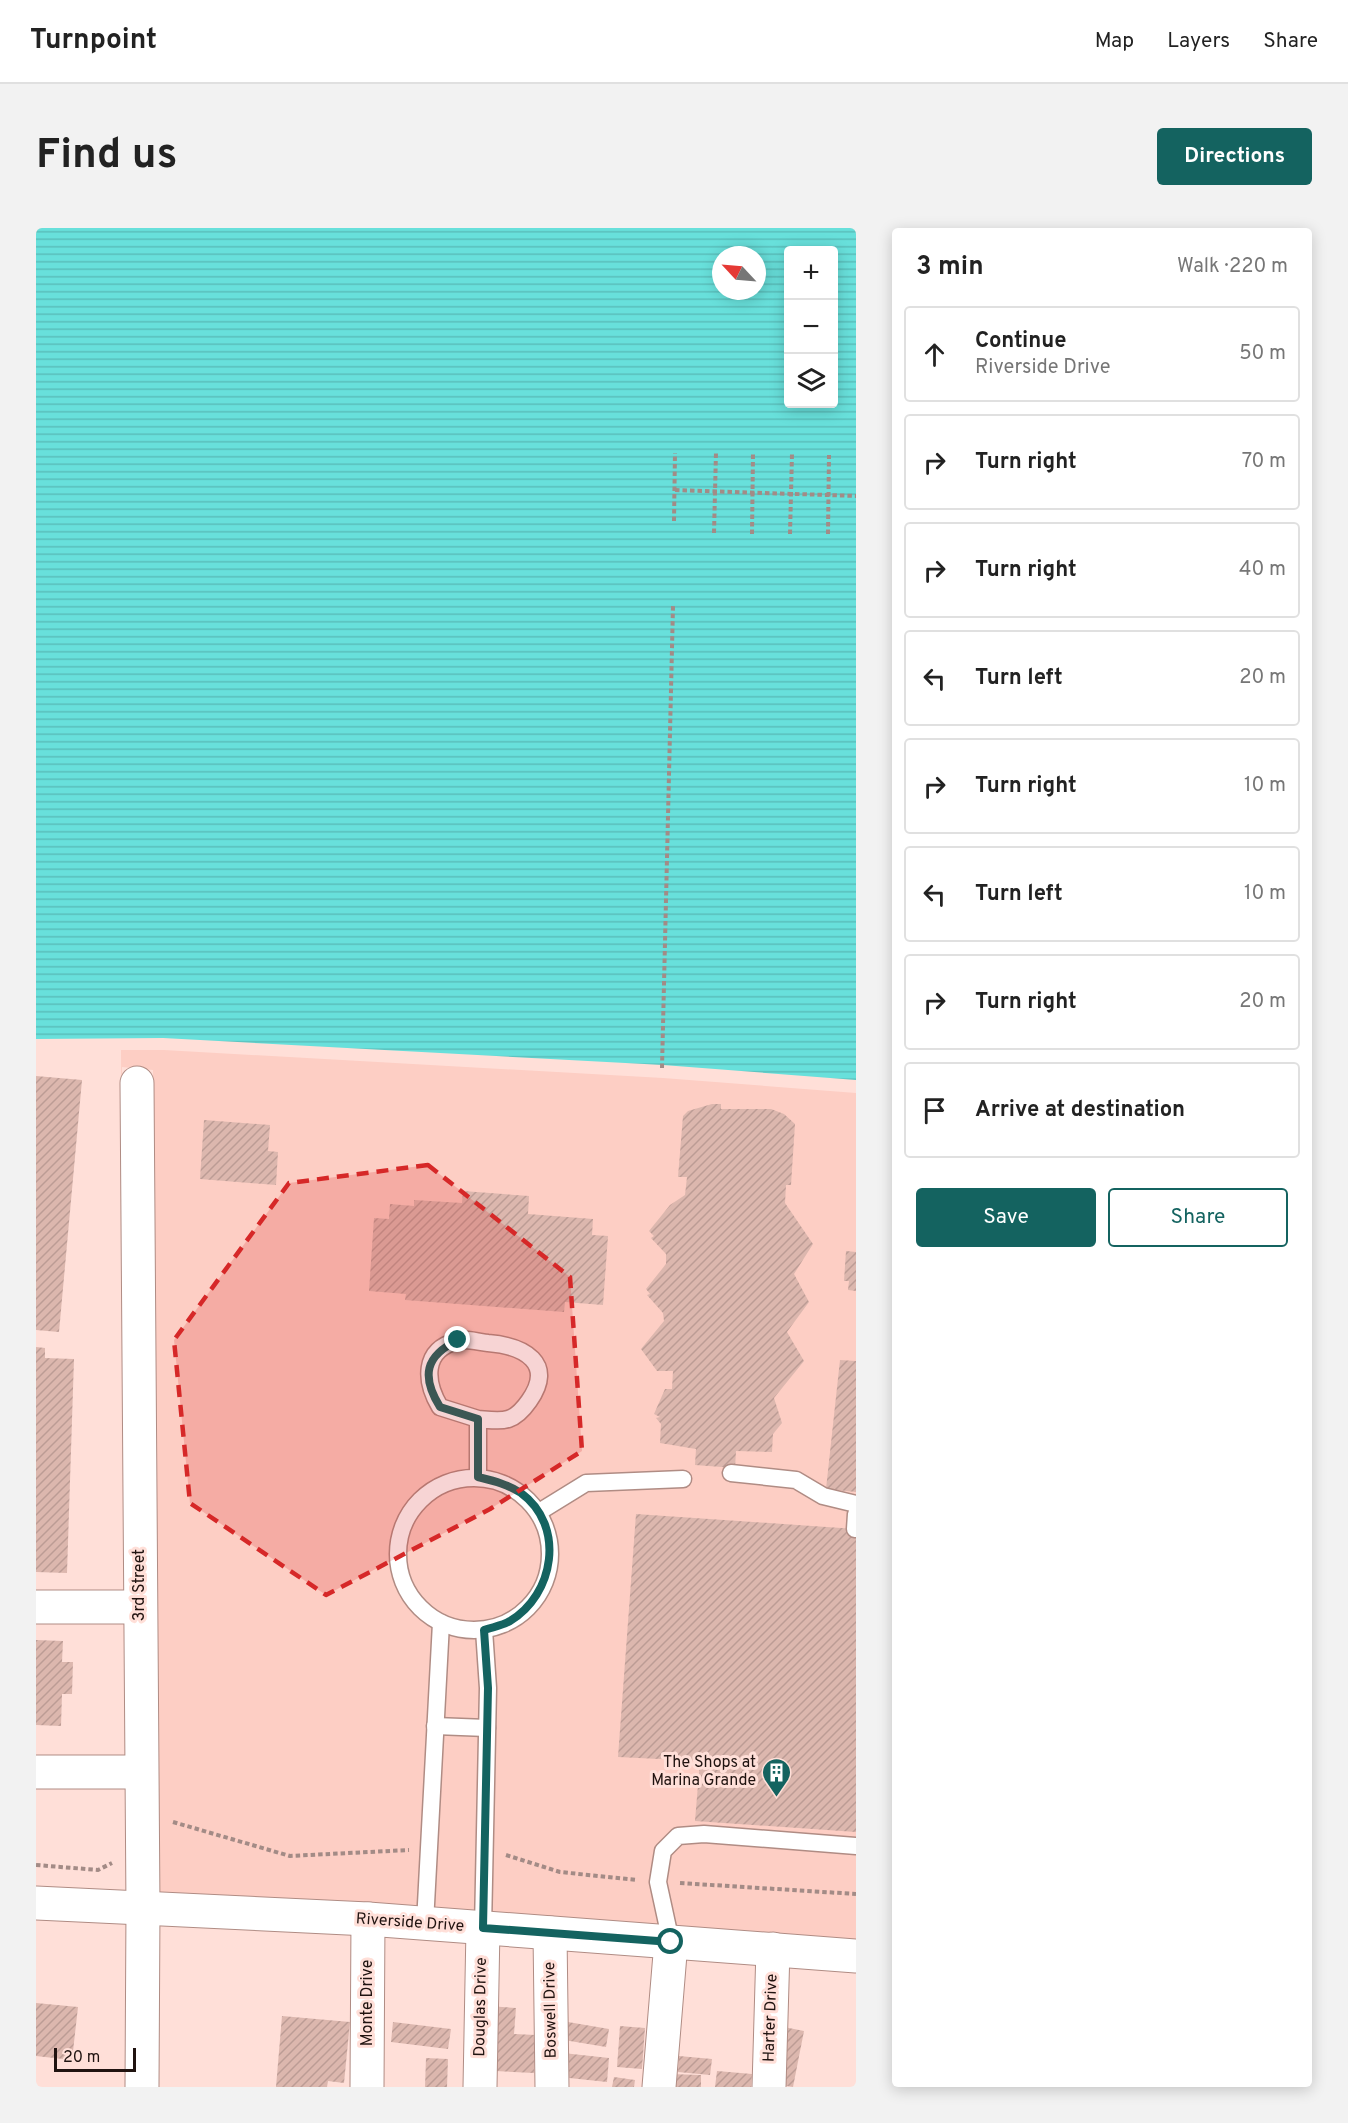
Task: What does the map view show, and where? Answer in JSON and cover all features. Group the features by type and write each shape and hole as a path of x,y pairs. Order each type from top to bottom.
{"street":[{"name":"3rd Street","path":"137,1083 143,1908 142,2087"},
{"path":"36,1607 140,1607"},
{"path":"36,1772 141,1772"},
{"name":"Riverside Drive","path":"36,1902 368,1919 856,1956"},
{"name":"Monte Drive","path":"367,2087 368,1919"},
{"name":"Douglas Drive","path":"480,2087 483,1928"},
{"name":"Boswell Drive","path":"550,1933 552,2087"},
{"path":"659,2087 671,1942"},
{"name":"Harter Drive","path":"769,2087 773,1949"}],"lane":[{"path":"458,1340 508,1344 526,1351 538,1365 540,1382 522,1411 507,1422 478,1419 440,1407 429,1389 429,1366 440,1349 458,1340"},
{"path":"478,1419 478,1477"},
{"path":"731,1473 796,1480 823,1496 856,1504"},
{"path":"478,1477 502,1482 523,1494 538,1512 548,1536 549,1553 543,1586 529,1607 508,1622 484,1630 458,1629 441,1623 415,1604 402,1582 397,1557 400,1532 412,1509 430,1491 453,1480 478,1477"},
{"path":"538,1512 586,1483 683,1479"},
{"path":"855,1529 856,1514"},
{"path":"425,1923 441,1623"},
{"path":"483,1928 488,1688 484,1630"},
{"path":"435,1726 487,1728"},
{"path":"671,1942 658,1882 663,1851 678,1836 704,1834 856,1846"}],"path":[{"path":"714,533 716,452"},
{"path":"674,521 675,453"},
{"path":"752,534 753,453"},
{"path":"790,534 792,454"},
{"path":"828,534 829,455"},
{"path":"675,490 856,495"},
{"path":"662,1068 673,606"}],"highlighted area":[{"path":"428,1165 570,1277 582,1451 490,1509 326,1595 190,1503 174,1340 289,1183"}],"shaded area":[{"path":"121,1050 164,1050 663,1078 856,1093 856,1941 159,1894 153,1070 122,1067 124,1592"}],"water":[{"path":"36,228 856,228 856,1080 663,1065 163,1038 36,1039"}],"building":[{"path":"36,1076 82,1080 59,1332 36,1330"},
{"path":"712,1104 721,1104 721,1109 771,1109 784,1114 795,1124 791,1185 786,1185 785,1203 813,1244 794,1274 809,1302 787,1332 804,1361 774,1398 782,1423 773,1434 772,1452 736,1451 735,1468 695,1465 696,1449 660,1443 661,1424 656,1418 660,1417 654,1414 665,1389 672,1389 673,1371 657,1371 641,1349 664,1321 663,1313 647,1295 650,1294 646,1289 666,1264 666,1254 651,1238 654,1236 649,1231 670,1205 685,1195 687,1177 678,1177 683,1116 688,1111"},
{"path":"204,1120 270,1125 268,1151 278,1152 276,1185 200,1179"},
{"path":"463,1191 529,1196 528,1214 593,1219 592,1235 608,1236 603,1305 565,1302 564,1312 405,1300 406,1294 369,1291 374,1218 389,1219 390,1204 414,1206 414,1200 462,1203"},
{"path":"846,1251 856,1252 856,1291 848,1290 849,1281 844,1281"},
{"path":"36,1347 45,1348 45,1358 74,1359 67,1573 36,1572"},
{"path":"840,1360 856,1361 856,1492 826,1489"},
{"path":"636,1514 856,1529 856,1832 695,1821 700,1761 618,1757"},
{"path":"36,1640 63,1641 62,1662 73,1662 72,1694 62,1694 61,1726 36,1725"},
{"path":"36,2003 78,2007 72,2060 36,2056"},
{"path":"487,2006 516,2008 514,2034 536,2035 534,2073 495,2071"},
{"path":"282,2016 350,2022 344,2083 328,2081 327,2087 276,2087"},
{"path":"393,2022 451,2029 448,2049 391,2042"},
{"path":"568,2022 609,2029 606,2047 564,2040"},
{"path":"620,2026 645,2028 642,2069 617,2067"},
{"path":"784,2027 804,2031 793,2087 774,2084"},
{"path":"563,2053 609,2058 607,2082 560,2077"},
{"path":"679,2056 712,2059 710,2075 678,2072"},
{"path":"426,2058 448,2059 447,2087 425,2087"},
{"path":"717,2071 752,2074 751,2087 715,2087"},
{"path":"669,2074 701,2075 701,2087 669,2087"},
{"path":"614,2077 635,2080 634,2087 612,2087"}],"place":[{"name":"The Shops at Marina Grande","path":"777,1798"}],"route":[{"path":"458,1340 440,1349 429,1366 429,1389 440,1407 478,1419 478,1477 502,1482 523,1494 538,1512 548,1536 550,1562 543,1586 529,1607 508,1622 484,1630 488,1688 482,1853 483,1928 671,1942"}]}
